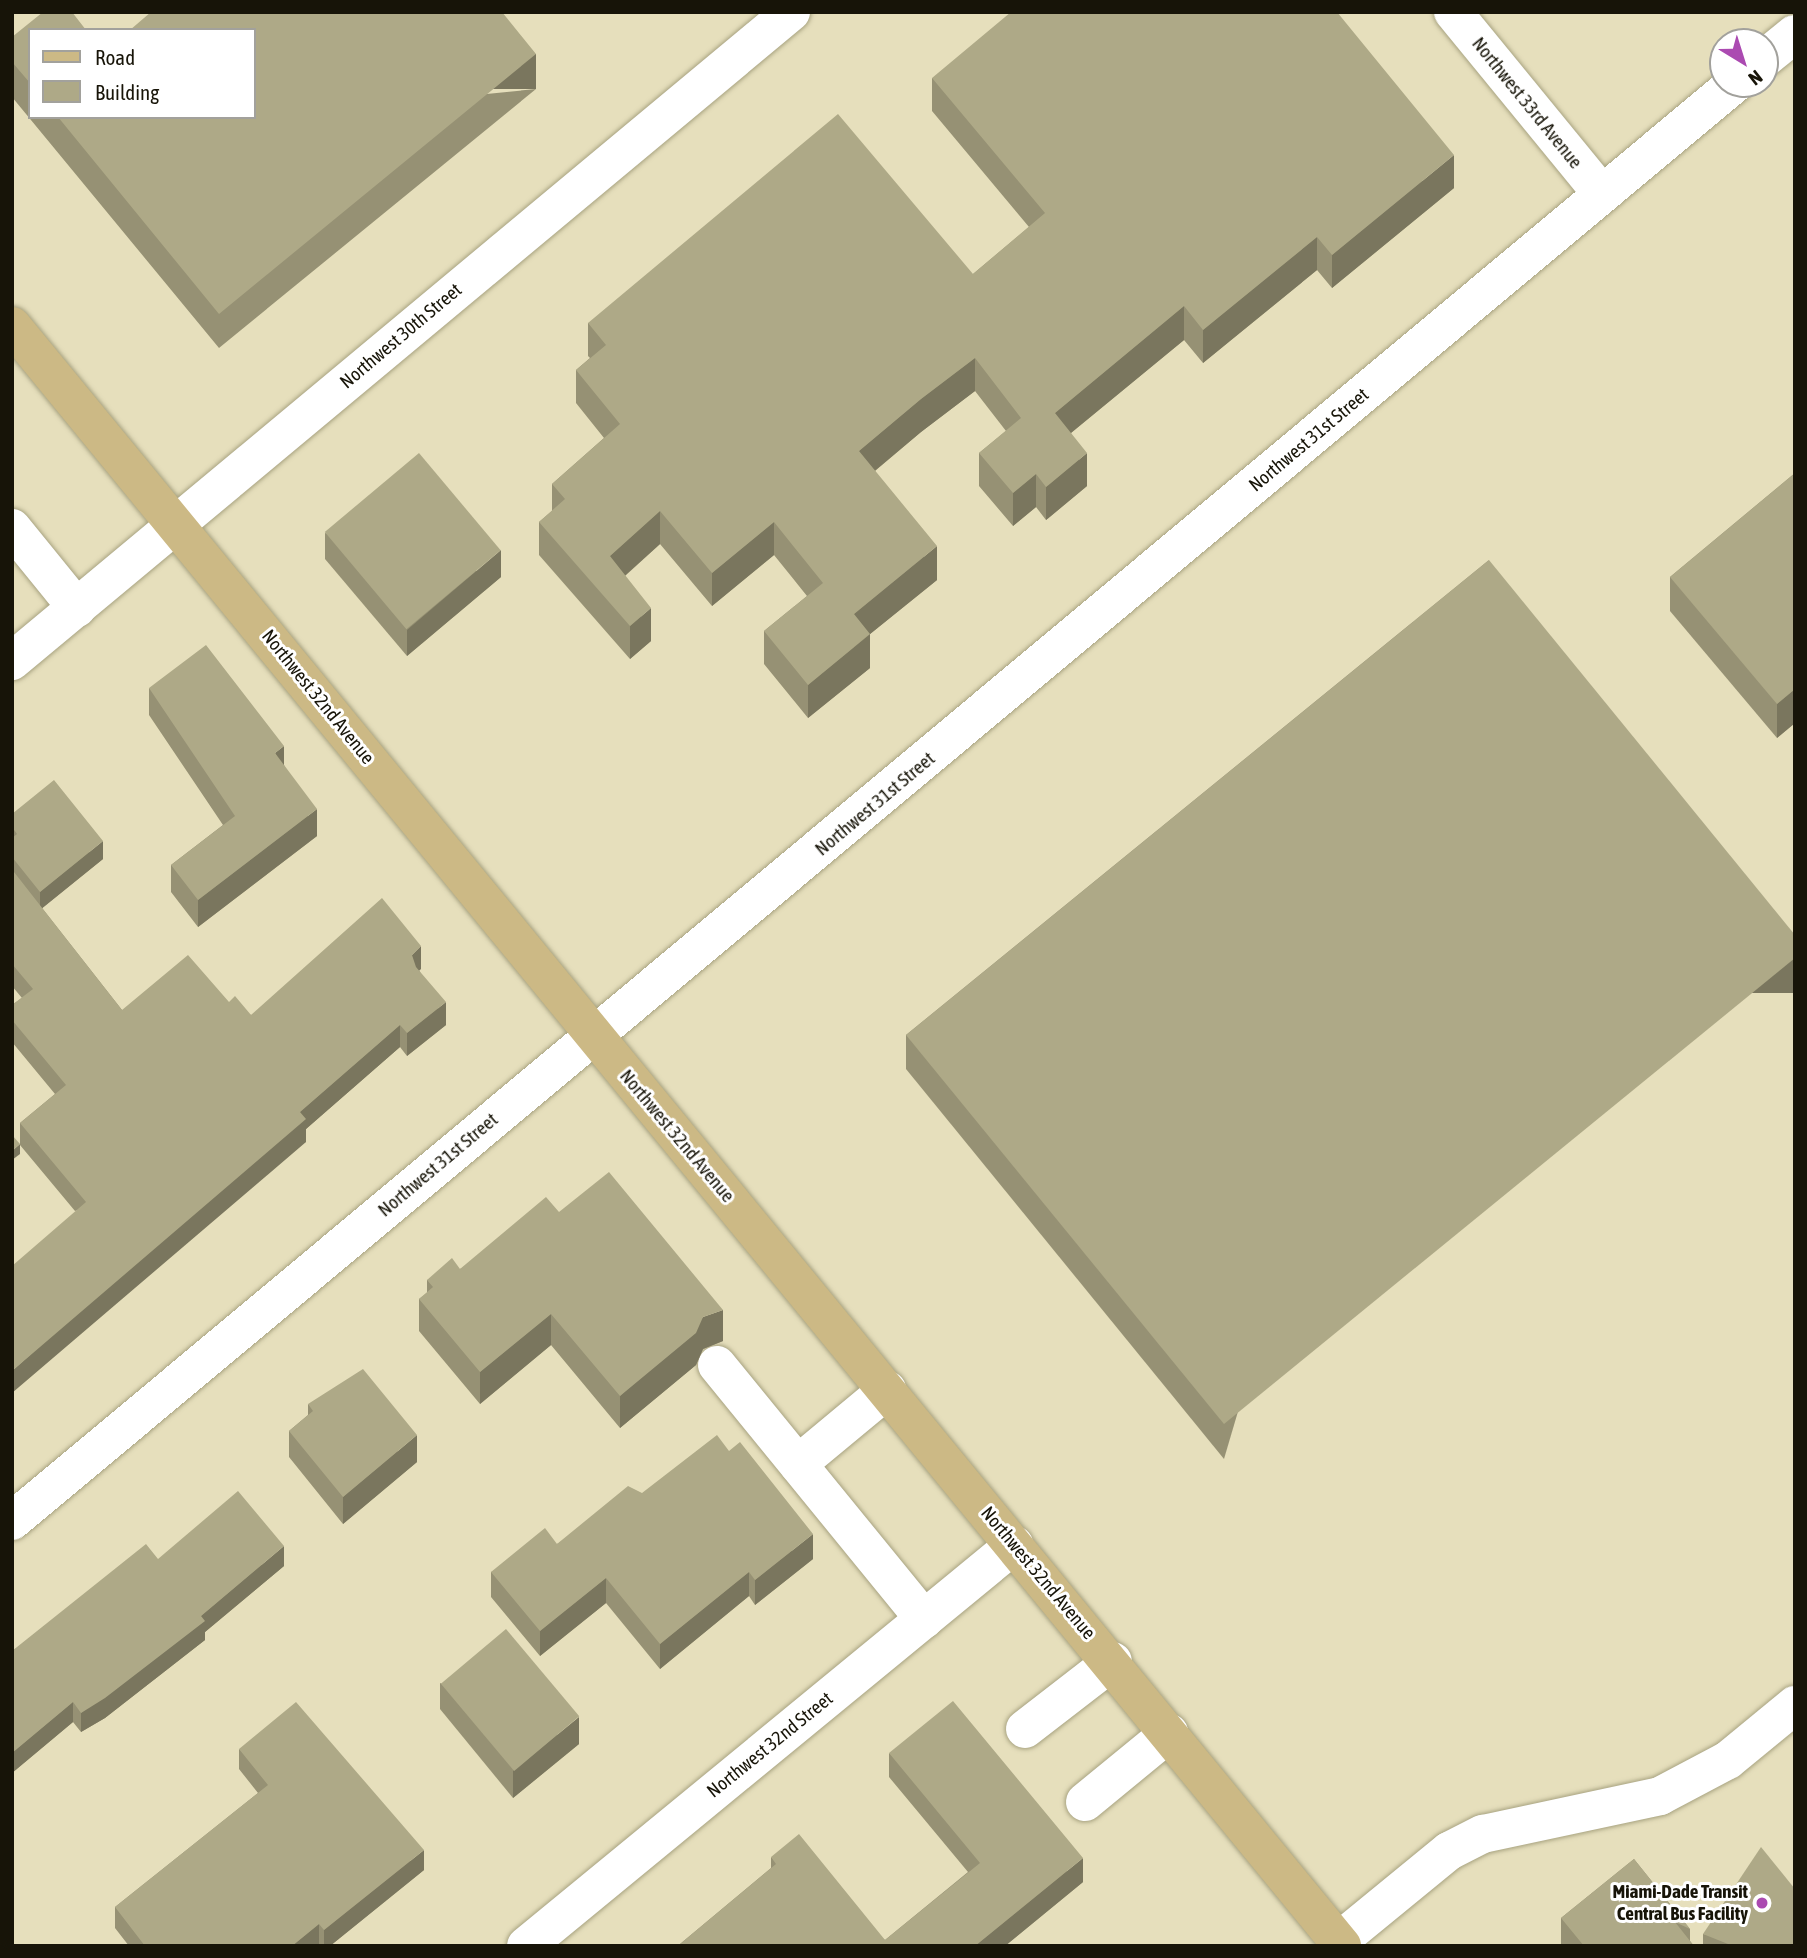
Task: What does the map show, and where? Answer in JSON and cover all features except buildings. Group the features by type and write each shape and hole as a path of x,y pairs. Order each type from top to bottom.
{"main road":[{"name":"Northwest 32nd Avenue","path":"12,326 1014,1545 1113,1661 1341,1944"}],"street":[{"name":"Northwest 30th Street","path":"12,661 791,12"},
{"name":"Northwest 33rd Avenue","path":"1453,12 1602,194"},
{"path":"1779,47 1795,34"},
{"name":"Northwest 31st Street","path":"12,1521 1717,98"},
{"path":"12,528 77,608"},
{"path":"717,1364 924,1619"},
{"path":"798,1464 887,1390"},
{"name":"Northwest 32nd Street","path":"526,1946 1014,1545"},
{"path":"1025,1729 1113,1661"},
{"path":"1341,1944 1449,1851 1483,1834 1660,1796 1728,1760 1795,1705"},
{"path":"1085,1802 1169,1733"}],"place":[{"name":"Miami-Dade Transit Central Bus Facility","path":"1762,1903"}]}
